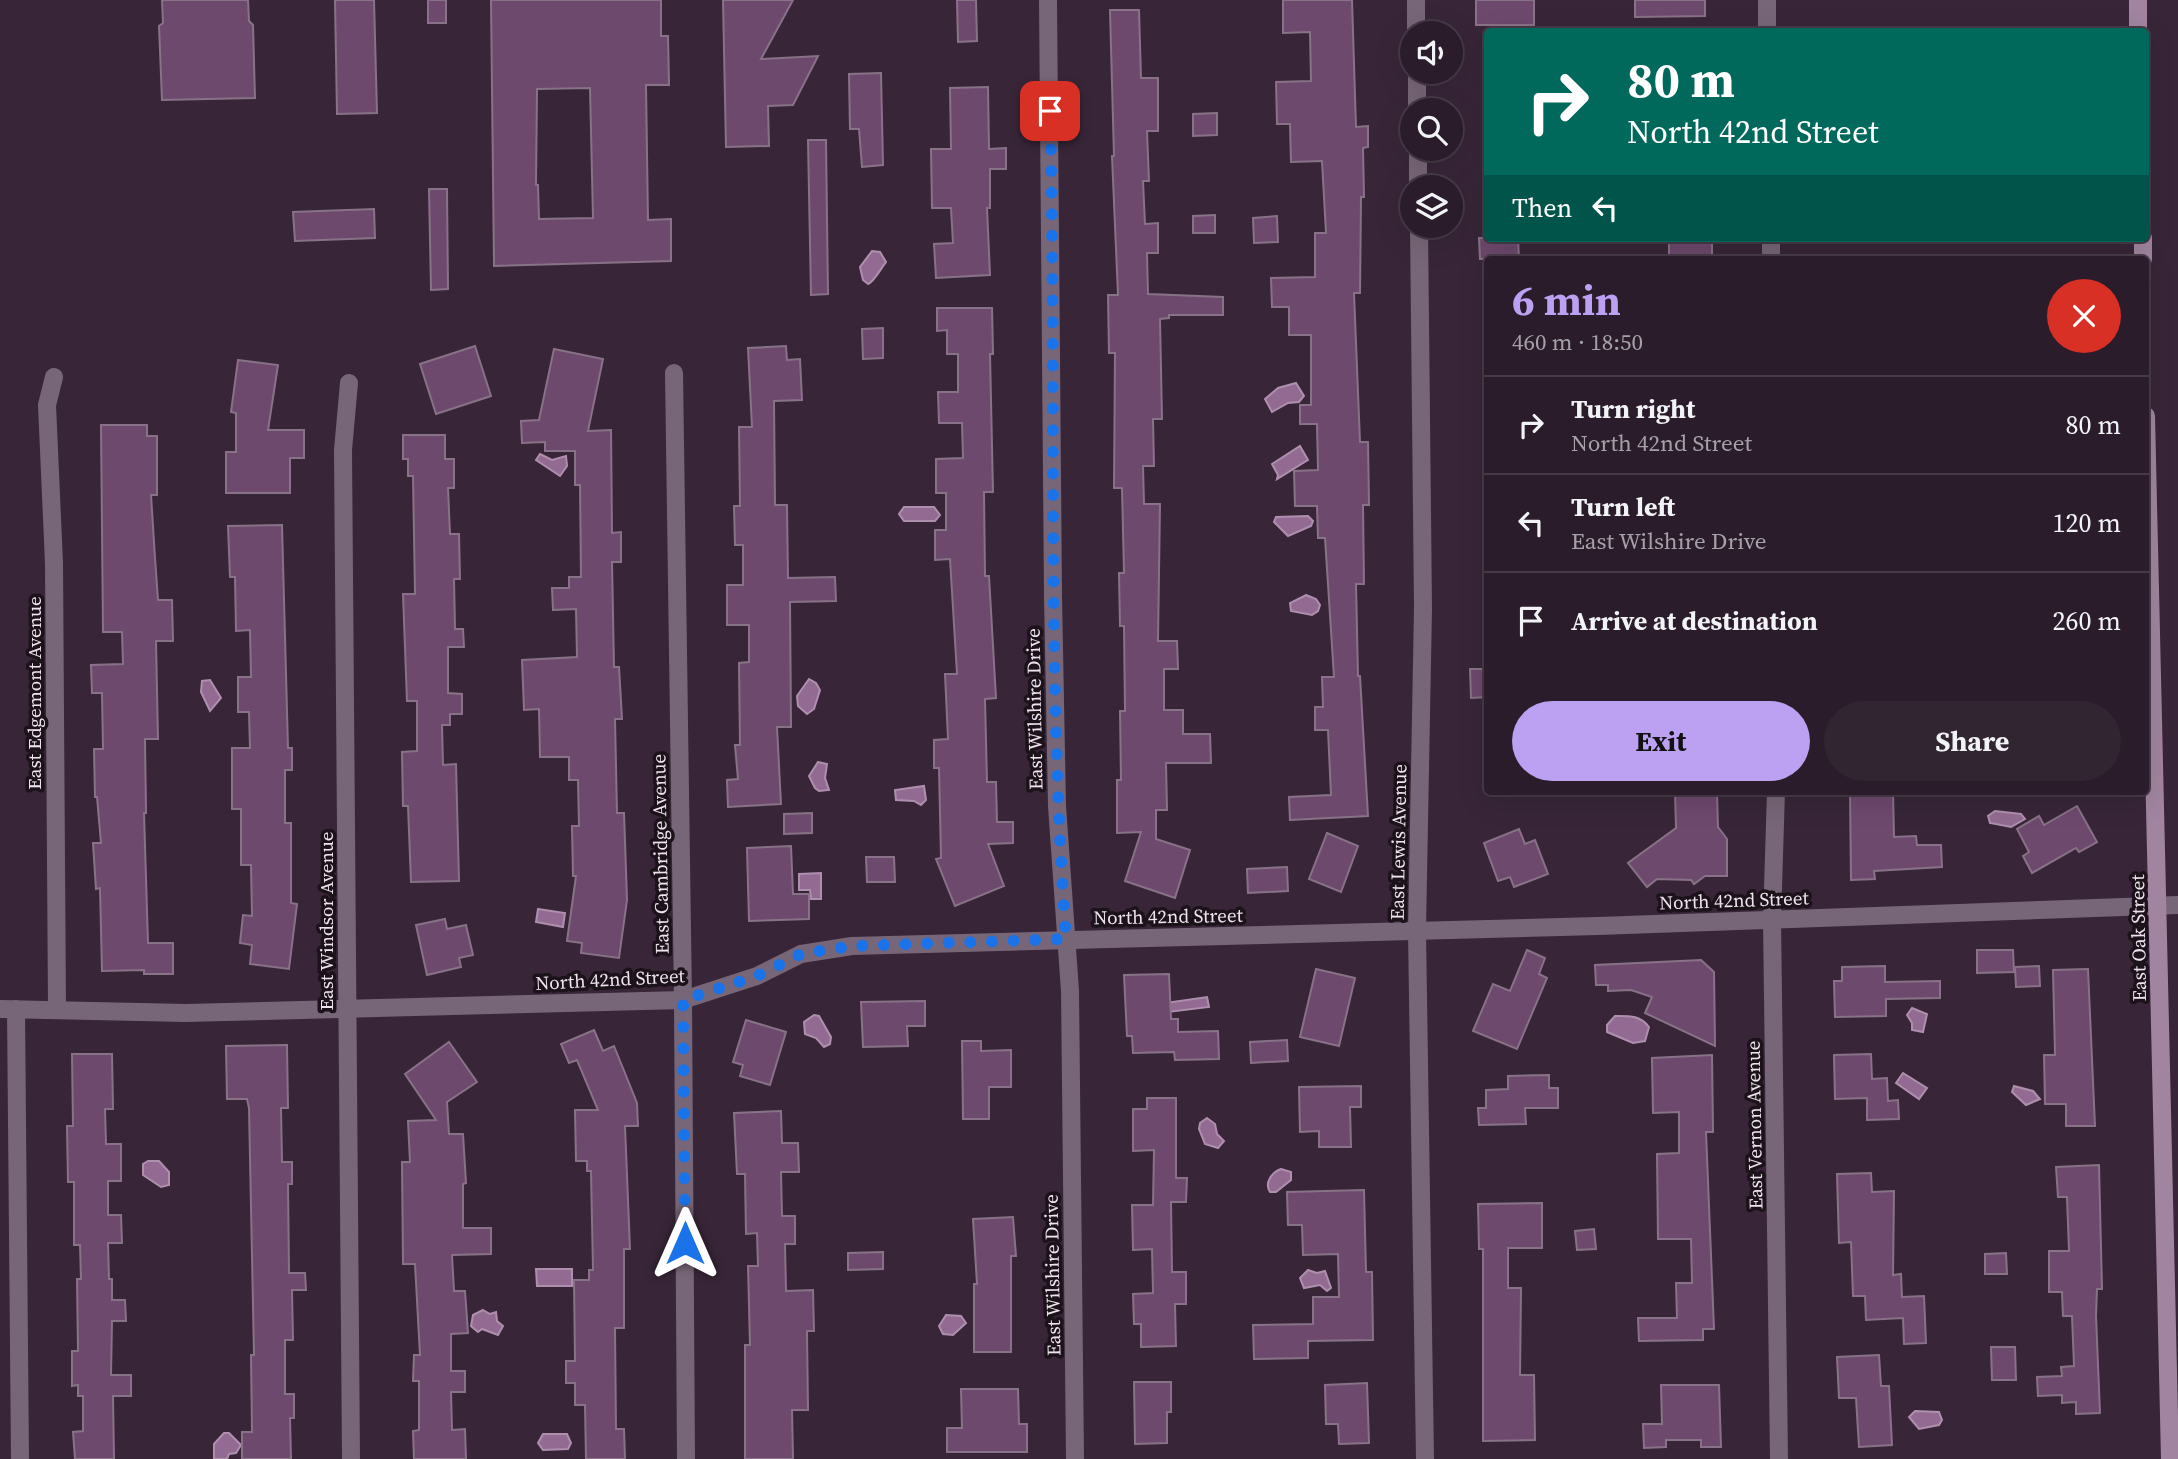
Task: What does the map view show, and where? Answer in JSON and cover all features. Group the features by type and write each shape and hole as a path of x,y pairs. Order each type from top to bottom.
{"street":[{"name":"East Wilshire Drive","path":"1048,0 1053,609 1057,806 1070,991 1075,1459"},
{"path":"1416,0 1416,21"},
{"path":"1767,0 1767,28"},
{"path":"2138,0 2138,28"},
{"name":"East Lewis Avenue","path":"1419,238 1423,608 1417,931 1425,1459"},
{"name":"East Cambridge Avenue","path":"674,373 686,1459"},
{"name":"East Edgemont Avenue","path":"54,377 47,405 54,563 57,1009"},
{"name":"East Windsor Avenue","path":"349,383 343,450 351,1459"},
{"name":"East Oak Street","path":"2149,538 2170,1459"},
{"name":"East Vernon Avenue","path":"1776,795 1772,920 1779,1459"},
{"name":"North 42nd Street","path":"8,1009 186,1013 348,1011 683,1000 757,976 801,954 852,946 1417,931 2178,905"},
{"path":"8,1009 20,1459"}],"shaded area":[{"path":"872,251 880,252 886,262 868,284 863,280 860,267"},
{"path":"1296,383 1304,396 1299,402 1288,403 1272,412 1265,399 1278,388"},
{"path":"1300,446 1308,460 1277,479 1278,475 1272,464"},
{"path":"540,454 552,460 566,456 567,466 560,476 536,460"},
{"path":"904,507 934,507 940,515 935,521 904,521 899,514"},
{"path":"1308,516 1313,521 1311,526 1288,536 1274,522 1276,517"},
{"path":"1306,595 1316,599 1320,605 1318,611 1312,615 1291,611 1290,603"},
{"path":"809,679 816,683 820,690 814,709 807,714 798,706 797,696"},
{"path":"210,680 221,698 210,711 201,692 202,681"},
{"path":"818,762 827,764 825,778 829,790 819,791 809,776"},
{"path":"924,786 926,800 921,805 914,801 896,800 895,790"},
{"path":"1995,811 2021,814 2025,819 2011,827 1990,823 1988,816"},
{"path":"821,873 821,899 811,899 810,890 799,890 799,874"},
{"path":"538,909 565,913 563,927 536,922"},
{"path":"1207,997 1209,1007 1152,1014 1151,1005"},
{"path":"1912,1008 1927,1014 1923,1032 1912,1030 1912,1023 1907,1015"},
{"path":"814,1015 819,1016 831,1037 830,1044 824,1047 816,1038 805,1034 804,1022"},
{"path":"1615,1016 1634,1017 1646,1023 1649,1027 1645,1041 1633,1043 1607,1032 1607,1025"},
{"path":"1903,1073 1927,1088 1919,1099 1896,1083"},
{"path":"2014,1086 2033,1091 2040,1099 2026,1105 2012,1092"},
{"path":"1207,1118 1215,1124 1217,1134 1224,1141 1218,1148 1205,1144 1199,1129 1200,1123"},
{"path":"159,1161 169,1172 169,1185 161,1187 143,1175 143,1164"},
{"path":"1281,1169 1291,1172 1291,1180 1276,1192 1270,1192 1270,1178"},
{"path":"536,1269 572,1269 572,1286 537,1286"},
{"path":"1308,1270 1317,1273 1325,1271 1331,1288 1327,1291 1320,1285 1304,1288 1300,1278"},
{"path":"483,1310 490,1314 496,1312 497,1321 503,1326 498,1335 482,1329 478,1332 471,1326 473,1315"},
{"path":"946,1315 961,1316 966,1323 953,1335 943,1334 939,1326"},
{"path":"1915,1411 1939,1412 1942,1420 1939,1425 1919,1429 1909,1417"},
{"path":"224,1433 229,1433 241,1445 236,1453 229,1454 227,1459 214,1459 214,1444"},
{"path":"543,1434 567,1434 571,1443 568,1449 543,1450 538,1443"}],"building":[{"path":"162,0 248,0 249,21 253,25 255,98 162,100 159,26 163,23"},
{"path":"335,0 374,0 377,113 337,114"},
{"path":"428,0 446,0 446,23 428,23"},
{"path":"491,0 661,0 661,36 668,36 669,85 646,85 648,220 671,219 671,261 494,266","holes":["590,88 593,218 539,219 536,185 537,89"]},
{"path":"723,0 793,0 761,59 818,56 793,105 768,106 769,146 726,147"},
{"path":"957,0 976,0 977,41 958,42"},
{"path":"1283,0 1352,0 1356,127 1368,126 1368,147 1363,148 1360,293 1354,293 1360,442 1368,442 1369,505 1363,505 1364,584 1356,584 1358,676 1368,816 1290,820 1289,797 1331,795 1328,730 1315,730 1315,707 1323,707 1322,677 1334,677 1325,538 1318,538 1317,506 1295,506 1294,471 1318,470 1317,424 1300,424 1300,405 1311,405 1311,335 1289,335 1289,307 1272,307 1271,278 1315,277 1315,233 1326,233 1322,161 1291,162 1290,124 1277,124 1276,82 1311,81 1310,32 1283,33"},
{"path":"1476,0 1534,0 1534,25 1476,25"},
{"path":"1635,0 1705,0 1705,16 1635,17"},
{"path":"1110,10 1139,10 1141,78 1158,78 1158,131 1147,131 1149,181 1143,181 1145,224 1158,223 1158,253 1147,253 1148,294 1223,297 1223,315 1169,315 1169,318 1160,319 1162,419 1153,419 1154,466 1143,466 1144,504 1160,504 1158,641 1177,641 1178,669 1164,669 1164,710 1183,710 1183,734 1210,734 1211,763 1166,763 1167,810 1156,810 1156,839 1190,850 1175,898 1125,881 1141,832 1117,833 1117,780 1121,780 1120,711 1125,711 1124,626 1120,626 1119,573 1124,573 1122,488 1114,488 1115,353 1109,353 1108,295 1118,295"},
{"path":"881,73 883,165 862,167 859,129 850,129 849,74"},
{"path":"988,87 989,149 1006,148 1006,169 990,169 990,208 987,208 990,275 936,278 934,244 953,243 951,208 932,208 931,149 951,149 950,88"},
{"path":"1217,113 1217,135 1193,136 1193,114"},
{"path":"808,140 826,140 828,294 811,295"},
{"path":"429,189 447,189 448,289 431,290"},
{"path":"374,209 375,238 295,241 293,212"},
{"path":"1215,215 1215,233 1193,233 1193,216"},
{"path":"1277,216 1278,242 1254,243 1253,218"},
{"path":"1479,238 1484,238 1484,242 1518,242 1519,256 1484,256 1484,259 1480,259"},
{"path":"1669,242 1712,242 1712,256 1669,256"},
{"path":"937,308 992,308 993,354 990,354 993,492 984,492 985,576 989,576 996,698 985,699 987,782 996,782 997,822 1013,822 1013,843 988,844 1004,886 955,906 936,859 941,858 939,768 934,768 934,740 948,739 945,674 957,674 950,559 935,560 935,530 946,530 946,493 936,493 936,459 963,458 962,423 939,423 938,392 958,392 958,354 947,354 947,330 937,331"},
{"path":"883,328 883,358 863,359 862,329"},
{"path":"475,346 491,396 436,414 420,364"},
{"path":"786,346 787,360 800,359 802,400 774,401 775,505 787,505 788,578 835,577 836,601 790,602 791,727 777,727 781,804 728,807 727,780 738,779 735,745 740,745 739,663 749,662 749,625 727,625 727,585 743,585 743,545 735,545 734,506 740,506 739,427 752,427 748,348"},
{"path":"554,349 603,359 588,431 611,430 612,533 621,532 621,562 612,562 614,667 619,667 622,719 615,719 617,813 624,813 627,900 619,958 581,953 582,943 567,941 576,876 573,876 572,826 579,826 578,780 569,780 569,757 540,757 539,709 524,710 522,660 577,657 576,609 553,610 552,588 569,588 569,577 581,577 580,485 575,485 575,451 545,451 545,442 522,443 521,421 539,420"},
{"path":"238,360 278,365 268,430 304,430 304,458 290,458 290,493 226,493 226,452 236,452 236,413 231,412"},
{"path":"101,425 147,425 147,436 157,436 157,495 151,495 158,600 172,600 173,641 156,641 158,739 145,739 144,813 148,943 173,943 173,974 144,974 144,970 102,971 100,888 96,889 93,843 101,843 95,797 94,749 103,749 102,693 92,693 91,665 123,664 122,632 103,632"},
{"path":"403,435 445,435 445,459 454,459 454,488 448,488 450,534 459,534 460,579 454,579 455,629 463,629 464,647 448,647 448,693 462,694 462,714 450,714 450,725 442,725 443,765 456,764 459,881 411,882 408,806 403,806 402,752 417,751 417,701 407,701 403,594 415,594 413,476 408,476 408,459 403,459"},
{"path":"282,525 288,748 292,748 292,770 285,770 285,823 291,823 291,903 297,904 289,969 250,964 252,945 240,943 243,915 252,916 251,865 241,865 241,809 232,809 232,748 250,748 249,712 238,712 238,677 251,677 250,630 236,631 235,577 230,577 228,526"},
{"path":"1470,669 1484,669 1484,697 1471,698"},
{"path":"1675,795 1717,795 1718,827 1727,839 1727,876 1705,876 1694,884 1691,880 1657,879 1647,887 1628,863 1676,828"},
{"path":"1850,795 1893,795 1894,837 1916,836 1917,845 1941,845 1942,867 1874,871 1875,879 1851,880"},
{"path":"2077,806 2097,842 2079,852 2076,848 2032,873 2023,856 2029,852 2017,829 2039,816 2044,825"},
{"path":"812,813 812,833 784,834 784,814"},
{"path":"1519,829 1525,844 1535,840 1548,874 1514,887 1510,877 1498,881 1484,843"},
{"path":"1327,833 1358,846 1341,892 1309,879"},
{"path":"791,846 793,894 809,894 809,919 749,921 747,848"},
{"path":"866,857 894,857 895,882 867,882"},
{"path":"1287,867 1288,891 1248,893 1247,869"},
{"path":"445,919 447,929 466,925 473,955 459,958 461,967 427,975 416,925"},
{"path":"1527,950 1545,958 1539,974 1547,978 1517,1049 1473,1031 1493,984 1510,991"},
{"path":"1977,950 2013,950 2014,972 1977,973"},
{"path":"1701,960 1714,972 1715,1046 1645,1013 1652,997 1631,990 1608,991 1608,985 1596,985 1595,965"},
{"path":"1885,966 1885,982 1940,981 1940,998 1886,999 1886,1016 1835,1017 1834,981 1842,981 1842,967"},
{"path":"2039,966 2040,986 2016,987 2015,967"},
{"path":"1316,969 1355,978 1339,1046 1300,1037"},
{"path":"2088,969 2095,1126 2066,1126 2066,1104 2045,1104 2044,1055 2055,1055 2053,970"},
{"path":"1169,974 1171,1019 1178,1019 1178,1032 1218,1031 1219,1059 1175,1060 1174,1052 1133,1053 1132,1036 1127,1036 1124,975"},
{"path":"925,1001 925,1026 907,1026 908,1046 863,1047 861,1002"},
{"path":"746,1020 786,1032 770,1085 740,1076 743,1065 733,1062"},
{"path":"594,1030 603,1051 614,1046 637,1103 638,1126 625,1126 630,1249 624,1249 624,1328 615,1328 616,1429 624,1429 625,1459 586,1459 585,1405 575,1405 575,1383 566,1383 566,1361 575,1361 574,1280 589,1280 589,1270 593,1270 591,1171 587,1171 587,1161 576,1161 575,1110 598,1110 577,1060 569,1063 561,1044"},
{"path":"1287,1040 1288,1061 1251,1063 1250,1042"},
{"path":"962,1041 981,1041 981,1051 1011,1050 1011,1087 989,1087 989,1119 963,1119"},
{"path":"449,1042 477,1082 447,1102 449,1134 463,1134 466,1183 463,1184 463,1228 491,1228 491,1254 452,1255 454,1291 465,1291 468,1333 451,1334 451,1371 465,1371 465,1392 451,1392 452,1430 465,1429 466,1459 414,1459 413,1431 419,1430 419,1381 413,1381 414,1355 420,1355 415,1264 403,1264 402,1162 410,1162 408,1121 436,1120 405,1074"},
{"path":"287,1045 288,1108 281,1108 282,1162 292,1162 292,1184 288,1184 289,1273 305,1273 306,1290 292,1290 293,1340 285,1340 285,1394 294,1394 294,1418 290,1418 291,1459 242,1459 242,1432 252,1432 251,1355 254,1355 249,1108 247,1099 227,1099 226,1046"},
{"path":"72,1054 112,1054 113,1109 105,1109 106,1144 121,1144 121,1181 108,1181 108,1215 121,1215 122,1243 108,1243 109,1279 112,1279 112,1300 125,1300 126,1321 112,1321 111,1375 131,1375 131,1396 113,1396 114,1459 75,1459 73,1432 83,1431 83,1396 78,1396 78,1385 72,1386 72,1351 78,1351 77,1279 81,1279 80,1245 74,1245 74,1182 68,1182 67,1126 73,1126"},
{"path":"1871,1054 1872,1079 1887,1078 1888,1101 1898,1100 1899,1119 1867,1120 1867,1098 1835,1099 1834,1055"},
{"path":"1712,1055 1713,1132 1706,1132 1714,1329 1703,1329 1703,1340 1639,1341 1638,1318 1677,1318 1676,1283 1692,1283 1691,1239 1658,1239 1657,1154 1679,1153 1679,1112 1653,1113 1652,1058"},
{"path":"1549,1075 1549,1088 1558,1088 1558,1108 1525,1108 1526,1124 1479,1125 1478,1108 1486,1108 1486,1090 1508,1089 1508,1076"},
{"path":"1361,1086 1361,1107 1350,1107 1351,1147 1319,1147 1319,1131 1300,1132 1299,1087"},
{"path":"1147,1098 1176,1098 1176,1178 1187,1178 1186,1202 1171,1202 1172,1272 1186,1272 1186,1304 1175,1304 1176,1346 1141,1347 1141,1324 1134,1324 1133,1294 1153,1293 1152,1249 1133,1250 1132,1205 1153,1205 1154,1150 1133,1151 1133,1109 1147,1109"},
{"path":"781,1111 782,1143 798,1143 799,1172 781,1172 782,1216 795,1216 795,1244 785,1244 786,1291 813,1290 814,1331 807,1331 808,1410 792,1410 793,1459 745,1459 745,1345 750,1345 748,1266 758,1266 757,1233 746,1234 745,1174 737,1174 734,1113"},
{"path":"2099,1165 2102,1289 2097,1289 2096,1316 2100,1413 2076,1414 2076,1402 2062,1403 2062,1395 2038,1396 2037,1377 2062,1376 2061,1367 2074,1366 2072,1316 2063,1316 2062,1292 2049,1292 2049,1251 2069,1251 2067,1197 2058,1197 2056,1167"},
{"path":"1871,1173 1872,1192 1894,1191 1893,1275 1901,1274 1902,1297 1924,1296 1926,1343 1904,1344 1903,1318 1866,1320 1865,1296 1853,1296 1851,1242 1839,1243 1837,1174"},
{"path":"1364,1190 1366,1272 1372,1272 1373,1340 1308,1341 1308,1358 1254,1359 1253,1325 1313,1324 1313,1297 1339,1297 1338,1254 1303,1255 1302,1225 1288,1225 1287,1192"},
{"path":"1542,1203 1542,1248 1508,1248 1508,1288 1521,1288 1520,1375 1534,1375 1535,1440 1483,1441 1483,1249 1479,1249 1478,1204"},
{"path":"1013,1217 1016,1256 1011,1256 1011,1352 974,1352 974,1284 977,1284 973,1219"},
{"path":"1594,1229 1596,1249 1577,1250 1575,1231"},
{"path":"883,1252 883,1269 848,1270 848,1253"},
{"path":"2006,1253 2007,1274 1985,1274 1985,1254"},
{"path":"1991,1347 2015,1347 2016,1380 1992,1380"},
{"path":"1879,1355 1881,1386 1889,1386 1892,1445 1859,1447 1856,1398 1839,1398 1837,1357"},
{"path":"1134,1382 1171,1382 1167,1443 1135,1444"},
{"path":"1367,1383 1369,1443 1339,1444 1338,1424 1326,1424 1325,1385"},
{"path":"1661,1385 1719,1385 1721,1447 1701,1447 1701,1440 1666,1440 1666,1447 1644,1448 1643,1424 1662,1424"},
{"path":"961,1389 1018,1389 1019,1424 1027,1424 1027,1452 947,1452 947,1428 962,1428"}],"route":[{"path":"685,1243 683,1000 757,976 801,954 852,946 1066,939 1057,806 1050,111"}]}
